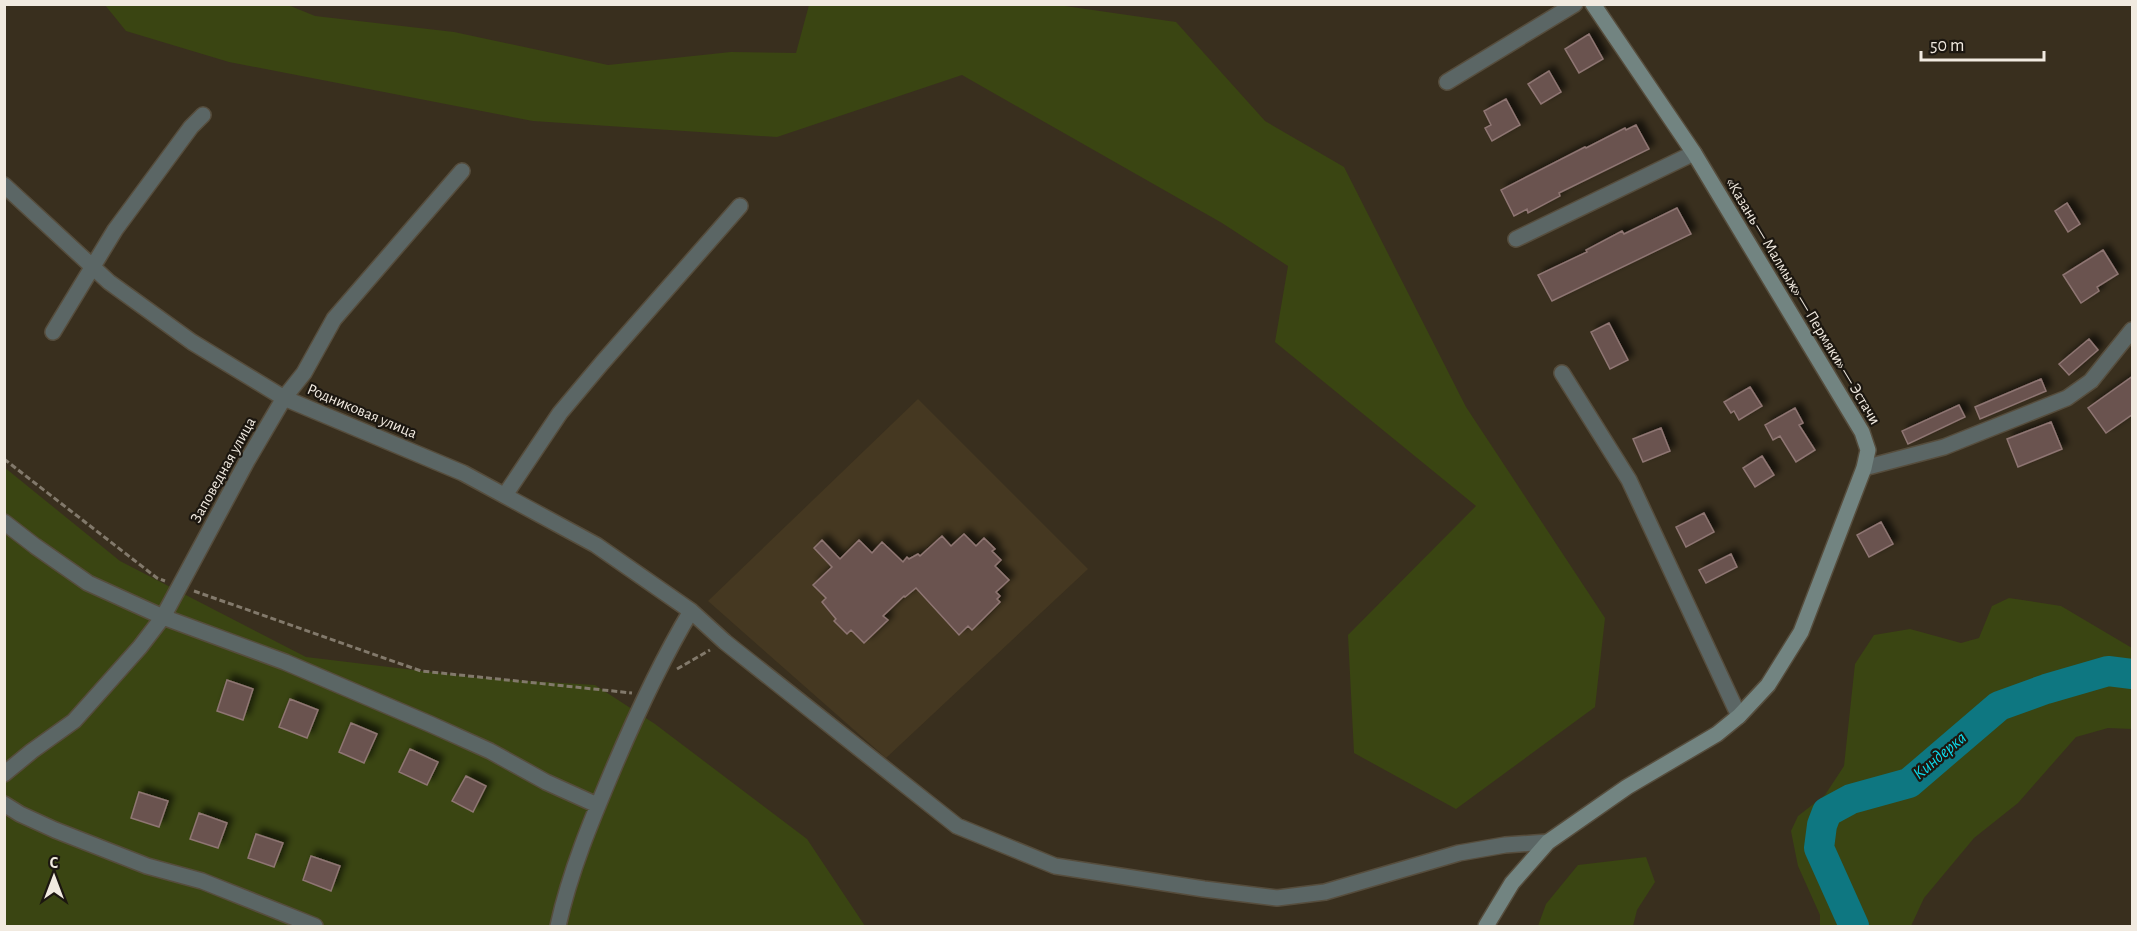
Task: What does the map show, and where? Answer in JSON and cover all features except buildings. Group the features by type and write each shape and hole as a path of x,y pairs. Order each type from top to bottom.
{"street":[{"path":"1447,82 1575,4"},
{"name":"«Казань — Малмыж» — Пермяки» — Эстачи","path":"1486,927 1512,883 1548,842 1627,787 1717,734 1739,716 1768,685 1801,632 1864,468 1868,450 1862,432 1695,153 1593,4"},
{"path":"53,332 141,192 191,127 203,115"},
{"path":"1516,239 1695,153"},
{"name":"Заповедная улица","path":"4,774 32,750 74,721 140,647 163,617 247,462 284,398 304,374 334,319 462,171"},
{"name":"Родниковая улица","path":"4,184 109,282 192,342 284,398 463,473 596,545 691,610 725,642 957,826 1055,866 1204,890 1277,898 1325,892 1459,853 1505,845 1548,842"},
{"path":"505,495 567,405 740,206"},
{"path":"1864,468 1944,447 2067,398 2091,381 2133,330"},
{"path":"1562,373 1629,480 1739,716"},
{"path":"4,522 88,583 163,617 285,663 430,724 490,751 546,782 597,806"},
{"path":"558,927 564,902 597,806 651,684 691,610"},
{"path":"4,804 55,830 147,866 201,881 315,927"}],"path":[{"path":"4,459 157,578 421,672 634,693 725,642"}],"shaded area":[{"path":"918,399 1088,569 886,758 708,601"}],"green space":[{"path":"105,5 288,5 315,16 454,32 608,65 731,52 796,53 809,5 1058,5 1176,22 1265,121 1344,167 1466,407 1605,618 1595,707 1456,809 1354,753 1348,635 1476,506 1275,342 1288,266 1222,223 962,75 777,137 533,121 229,62 126,31"},
{"path":"4,467 120,561 306,657 480,678 595,685 655,724 807,839 865,926 5,926"},
{"path":"2009,598 2061,606 2132,648 2132,729 2108,728 2076,737 2018,803 1974,838 1924,898 1911,926 1820,926 1820,915 1798,866 1791,831 1798,816 1825,795 1844,766 1855,664 1874,635 1910,629 1961,643 1979,638 1992,606"},
{"path":"1646,857 1655,882 1637,910 1633,926 1538,926 1546,904 1578,865"}],"waterway":[{"name":"Киндерка","path":"1854,926 1819,848 1822,825 1827,812 1851,799 1909,783 1999,706 2046,689 2108,671 2132,674"}]}
